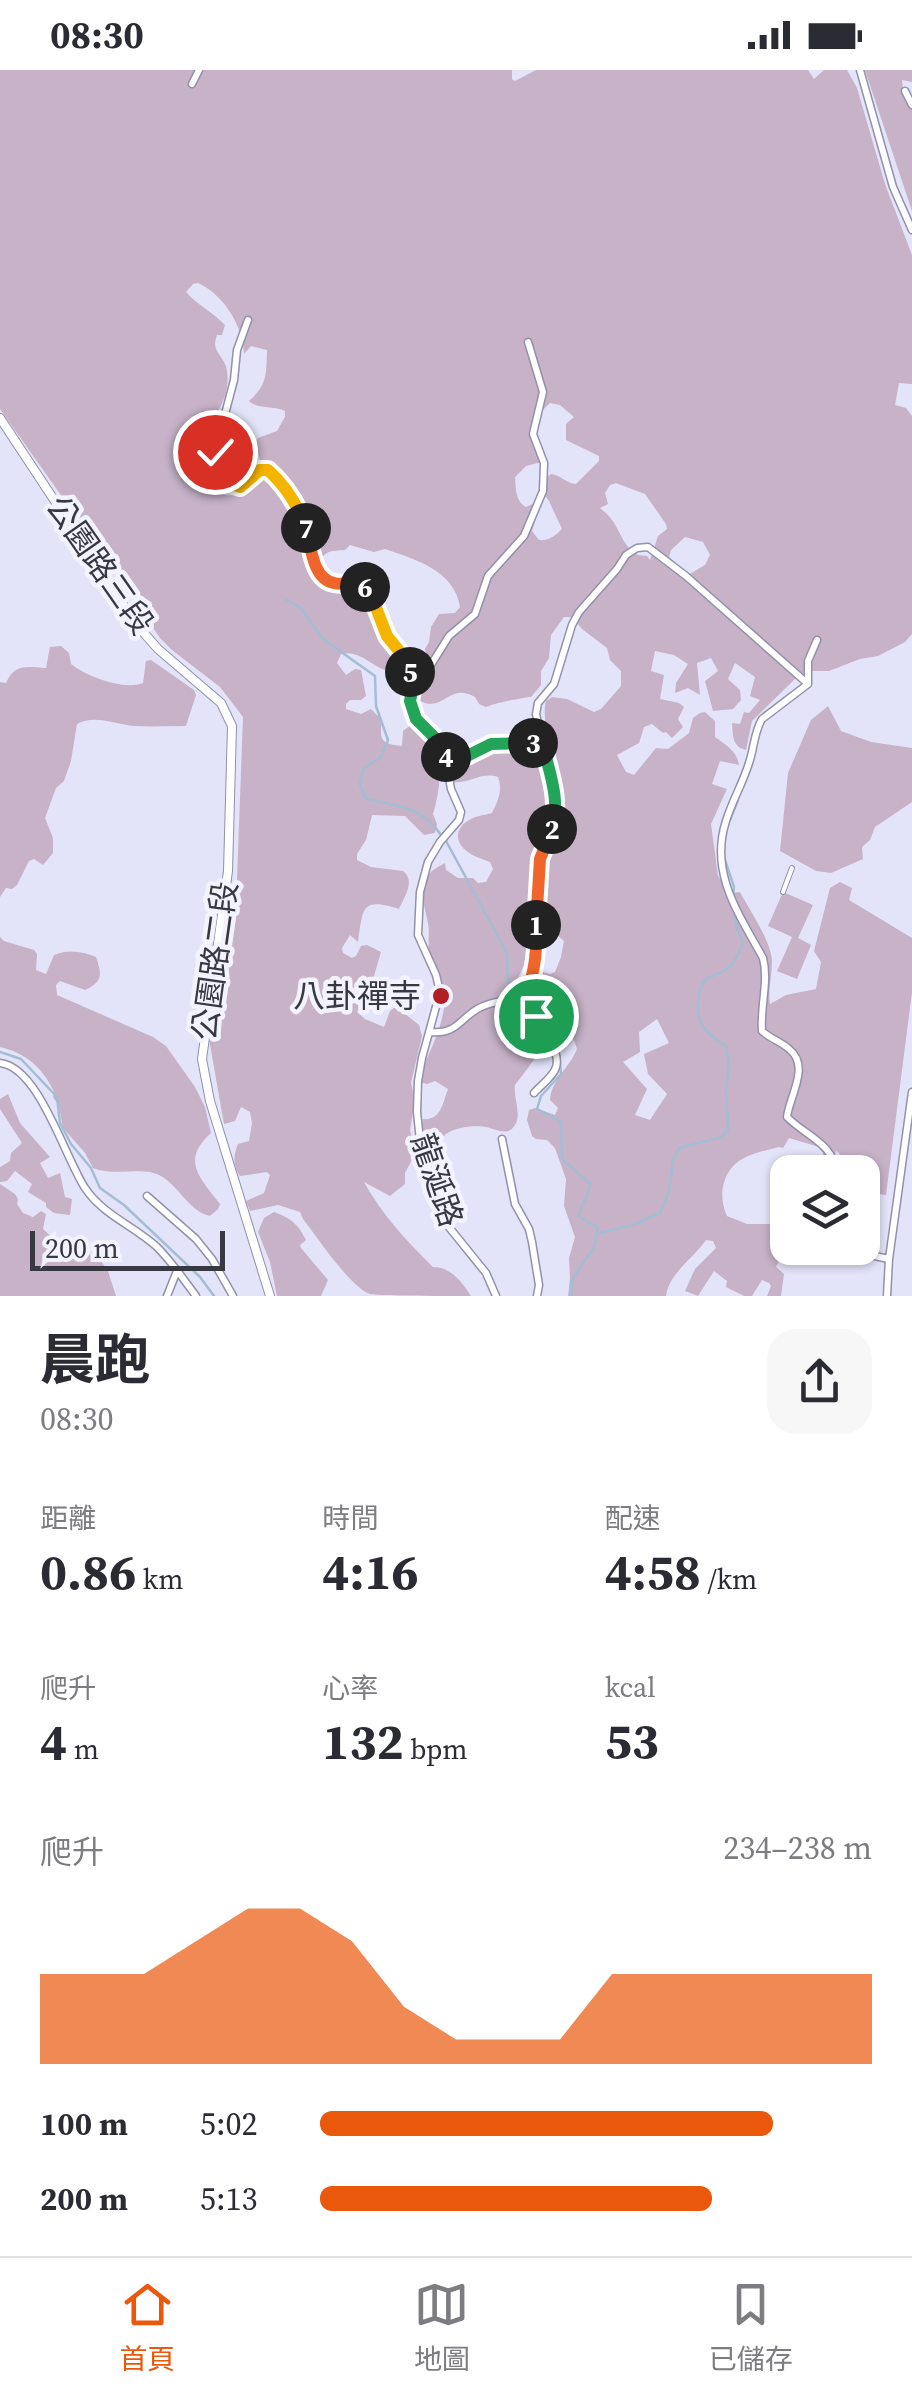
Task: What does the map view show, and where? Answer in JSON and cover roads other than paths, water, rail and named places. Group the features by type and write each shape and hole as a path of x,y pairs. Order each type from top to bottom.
{"main road":[{"name":"公園路三段","path":"0,418 136,624 158,649"},
{"name":"公園路二段","path":"158,649 221,703 232,726 228,871 202,1059 210,1101 270,1296"}],"street":[{"path":"192,84 199,70"},
{"path":"860,70 894,187 912,230"},
{"path":"905,91 912,106"},
{"name":"龍涎路","path":"248,320 215,452 217,471 226,482 240,487 260,470 268,470 300,511 320,575 334,584 357,582 370,592 387,636 408,662 413,686 410,701 416,719 434,737 449,765 452,789 462,812 428,862 420,892 418,935 440,992 418,1081 417,1112 424,1152 444,1183 440,1208 444,1221 486,1274 496,1296"},
{"path":"412,676 429,668 449,636 475,614 488,576 524,536 543,491 544,463 533,434 544,392 528,342"},
{"path":"524,999 537,957 540,859 557,814 536,714 538,703 554,684 579,612 626,554 648,547 808,684"},
{"path":"808,684 808,661 817,640"},
{"path":"808,684 758,726 750,764 726,819 720,858 735,908 766,967 762,1031 789,1049 799,1067 787,1117 826,1146 830,1155"},
{"path":"449,765 491,744 542,742"},
{"path":"783,892 792,868"},
{"path":"430,1032 444,1033 455,1028 482,1007 524,999"},
{"path":"524,999 550,1040 558,1062 556,1070 534,1092"},
{"path":"0,1063 17,1070 46,1106 56,1133 90,1194 118,1220 156,1246 196,1296"},
{"path":"887,1296 912,1092"},
{"path":"502,1140 515,1204 532,1242 539,1285 536,1296"},
{"path":"147,1196 196,1239 233,1296"},
{"path":"880,1257 889,1259"},
{"path":"167,1296 177,1272"}],"waterway":[{"path":"286,600 300,607 323,639 375,676 376,706 388,740 381,757 363,769 360,784 365,798 417,812 441,835"},
{"path":"730,820 738,800"},
{"path":"446,841 507,953 508,982 523,995"},
{"path":"724,857 734,887 733,897"},
{"path":"600,1233 660,1213 679,1148 721,1137 728,1130 726,1046 704,1028 698,996 708,979 732,964 743,942 734,910"},
{"path":"529,1000 545,1016 554,1033 561,1074 541,1096 537,1109 561,1121 562,1159 591,1184 578,1216 598,1228 594,1247 571,1281 572,1296"},
{"path":"0,1052 21,1059 57,1097 60,1123 100,1188 124,1205 200,1277 214,1296"}],"place":[{"name":"八卦禪寺","path":"441,996"}]}
